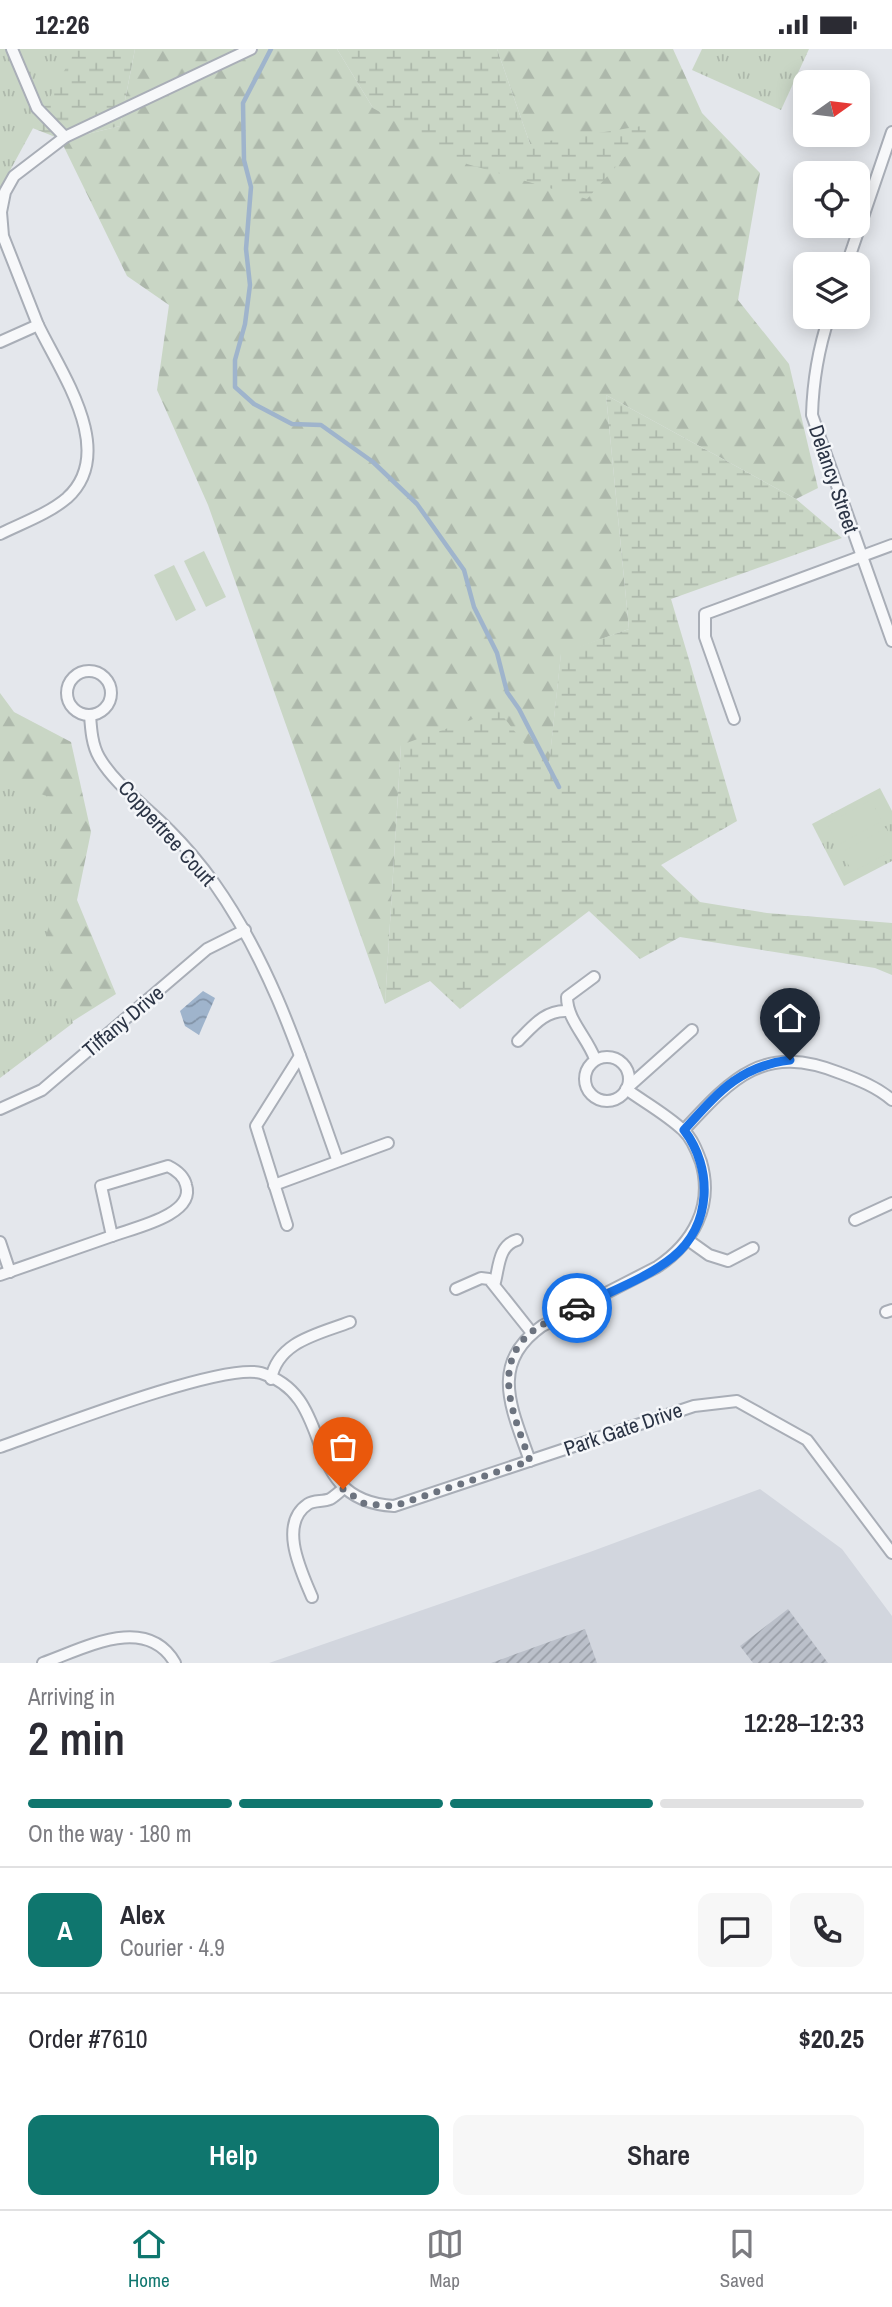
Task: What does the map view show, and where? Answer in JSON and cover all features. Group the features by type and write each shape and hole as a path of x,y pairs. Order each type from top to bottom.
{"street":[{"path":"12,49 37,108 65,137"},
{"path":"0,534 55,507 68,497 85,472 89,456 83,421 38,325 3,236 1,212 5,192 14,177 65,137 251,49"},
{"path":"851,252 891,139"},
{"path":"0,342 38,325"},
{"name":"Delancy Street","path":"825,329 813,383 812,415 892,641"},
{"path":"734,719 705,637 705,614 892,545"},
{"path":"90,670 104,676 111,689 104,710 90,715 83,715 71,706 66,693 71,679 90,670"},
{"name":"Coppertree Court","path":"90,715 91,734 99,757 170,830 213,881 245,930 274,986 337,1159"},
{"name":"Tiffany Drive","path":"0,1109 42,1090 208,949 245,930"},
{"path":"594,977 567,997 567,1011 590,1044 595,1059 585,1078 589,1092 608,1101 616,1099 692,1030"},
{"path":"518,1041 545,1016 554,1011 567,1011"},
{"path":"287,1225 256,1126 300,1056"},
{"path":"595,1059 609,1056 622,1062 629,1075 626,1089"},
{"path":"684,1130 719,1092 746,1072 765,1063 790,1060 821,1065 861,1081 892,1100"},
{"path":"530,1461 510,1397 507,1374 513,1356 532,1333 674,1256 688,1240 703,1209 705,1191 698,1154 684,1130 626,1089"},
{"path":"274,1185 337,1159 388,1143"},
{"path":"0,1242 5,1274 112,1236 178,1211 187,1199 184,1178 168,1166 101,1186 112,1236"},
{"path":"855,1220 892,1203"},
{"path":"495,1282 500,1254 510,1242 517,1240"},
{"path":"688,1240 709,1255 727,1262 753,1248"},
{"path":"456,1289 481,1278 495,1282 532,1333"},
{"path":"271,1379 274,1367 296,1341 350,1322"},
{"path":"0,1447 168,1389 239,1372 260,1373 294,1393 304,1407 333,1476 343,1489 328,1500 310,1502 299,1512 292,1528 302,1574 312,1597"},
{"name":"Park Gate Drive","path":"343,1489 365,1504 394,1506 694,1406 737,1401 807,1440 892,1553"},
{"path":"43,1663 126,1636 150,1640 170,1655 175,1663"}],"shaded area":[{"path":"760,1489 842,1549 892,1616 892,1663 269,1663 590,1552"}],"green space":[{"path":"0,49 135,49 120,126 63,140 7,118"},
{"path":"0,49 76,49 0,189"},
{"path":"135,49 337,49 373,108 530,144 497,49 673,49 702,113 760,173 738,300 789,364 818,488 796,499 606,395 629,629 561,654 548,775 401,745 385,1004 208,505 157,390 169,305 127,276 64,147 63,140 120,126"},
{"path":"337,49 497,49 530,144 654,124 587,199 467,164 373,108"},
{"path":"702,49 809,49 799,70 793,70 793,84 781,110 692,70"},
{"path":"606,395 796,499 842,538 671,599 737,821 661,865 700,902 767,913 892,923 892,975 875,968 680,937 640,959 589,911 460,1009 430,981 385,1004 401,745 498,710 548,774 561,653 629,629"},
{"path":"204,551 226,597 206,607 184,561"},
{"path":"174,565 196,610 176,621 154,575"},
{"path":"0,693 14,712 71,742 91,832 77,900 116,994 0,1067"},
{"path":"0,781 53,798 61,879 43,948 73,1023 0,1078"},
{"path":"880,788 892,811 892,861 844,886 812,824"},
{"path":"871,800 882,821 838,845 827,824"},
{"path":"886,828 892,839 892,851 852,872 842,852"}],"water":[{"path":"203,991 215,998 199,1035 185,1026 180,1011"}],"building":[{"path":"788,1609 828,1663 753,1663 740,1646"},
{"path":"585,1629 597,1663 491,1663"}],"waterway":[{"path":"271,49 243,103 244,160 251,187 246,249 250,285 245,324 235,360 235,387 254,404 292,424 321,425 373,462 417,504 464,570 474,607 497,653 507,692 519,709 559,787"}],"way so far":[{"path":"343,1489 365,1504 394,1506 530,1461 516,1422 507,1374 513,1356 525,1338 577,1308"}],"route":[{"path":"577,1308 657,1267 687,1243 703,1209 705,1191 704,1172 698,1154 684,1130 719,1092 746,1072 765,1063 790,1060"}]}
